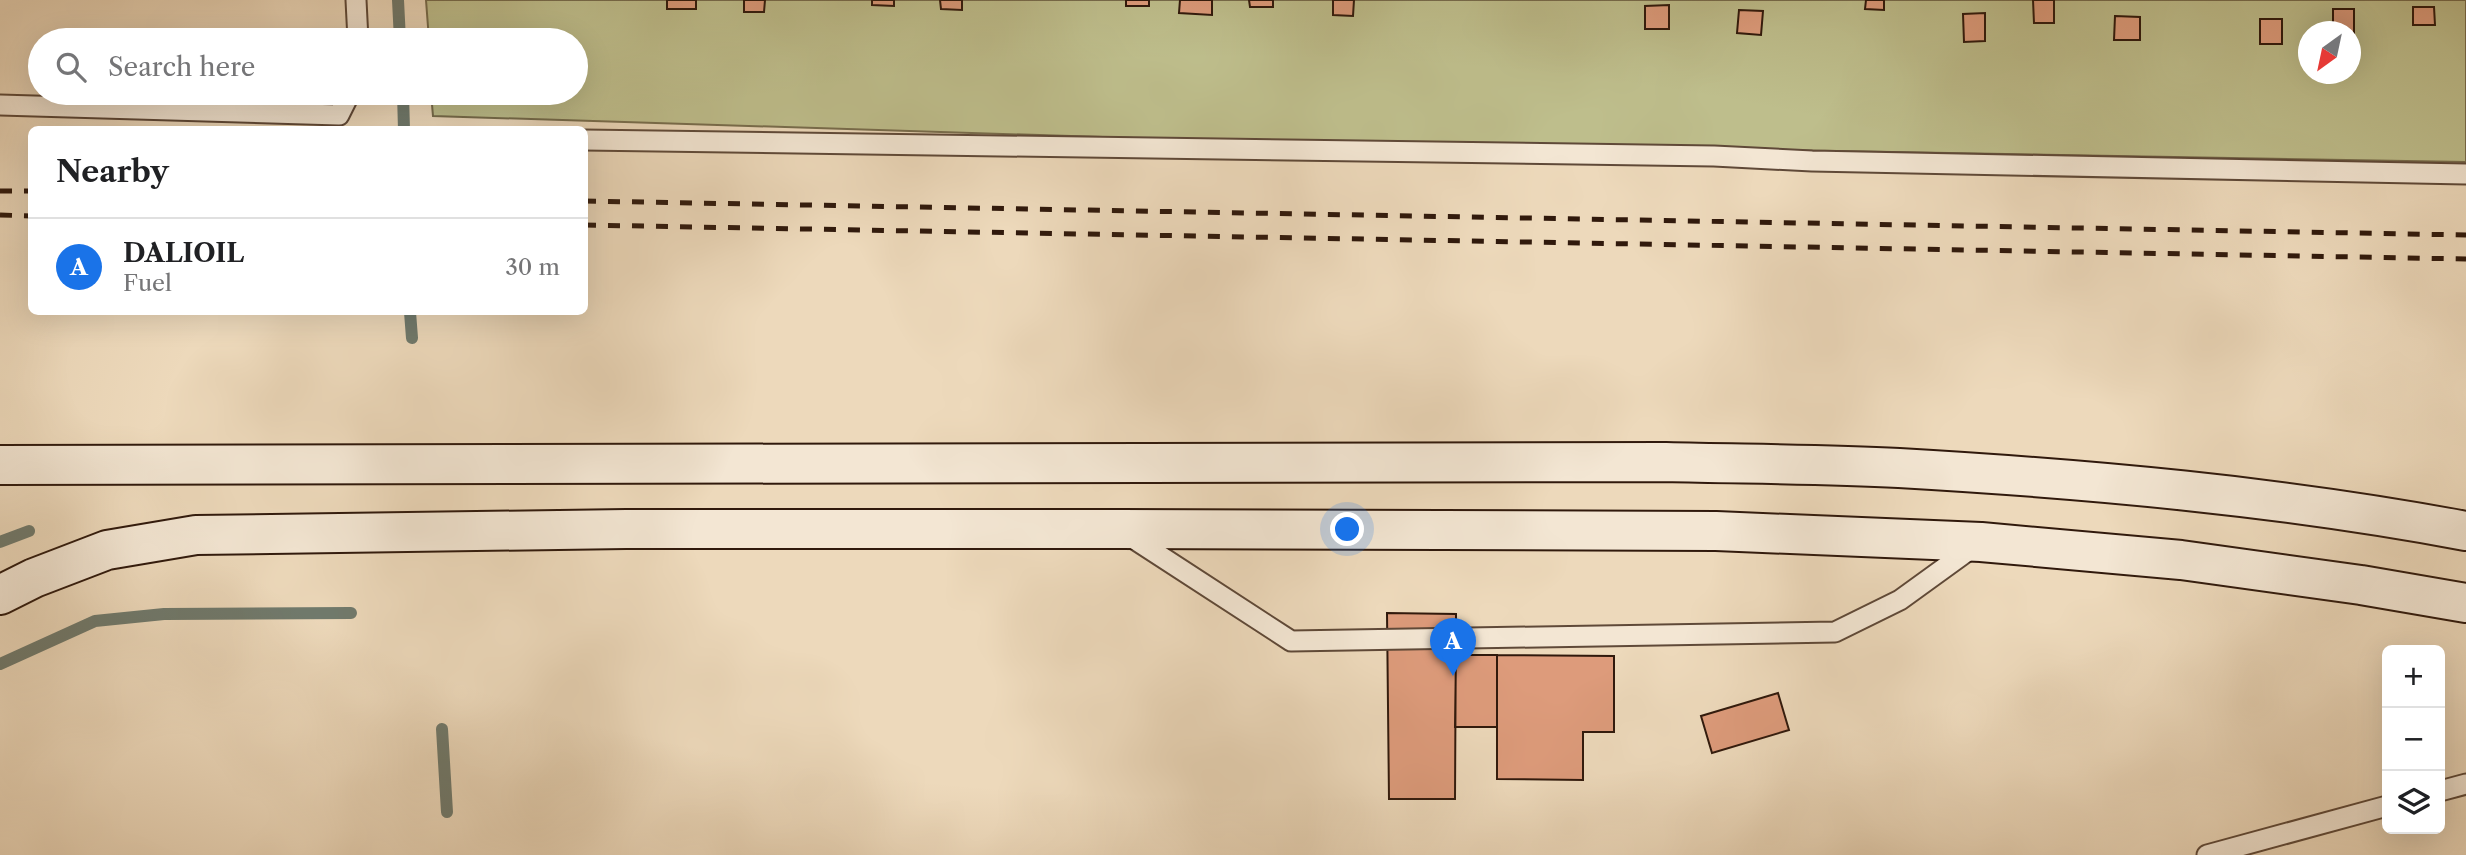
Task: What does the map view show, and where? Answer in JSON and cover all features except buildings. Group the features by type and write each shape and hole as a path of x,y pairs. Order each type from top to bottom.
{"main road":[{"path":"0,465 1694,462 1899,468 2186,491 2370,513 2466,531"},
{"path":"0,595 34,578 107,550 196,535 626,528 1119,528 1716,531 1981,542 2181,560 2361,585 2466,603"}],"lane":[{"path":"356,0 357,28"},
{"path":"0,105 339,116 344,105"},
{"path":"588,140 1686,156 2466,174"},
{"path":"1119,528 1291,641 1835,632 1900,600 1981,542"},
{"path":"2445,790 2466,784"},
{"path":"2207,855 2382,807"}],"green space":[{"path":"426,0 2466,0 2466,162 1197,140 433,116 432,105 588,105 588,28 428,28"}],"waterway":[{"path":"398,0 399,28"},
{"path":"403,105 404,126"},
{"path":"410,315 412,338"},
{"path":"0,542 29,531"},
{"path":"0,664 95,621 164,614 351,613"},
{"path":"442,729 447,812"}],"railway":[{"path":"0,191 28,191"},
{"path":"588,201 2466,235"},
{"path":"0,215 28,216"},
{"path":"588,225 2466,259"}],"place":[{"name":"DALIOIL","path":"1453,676"}]}
